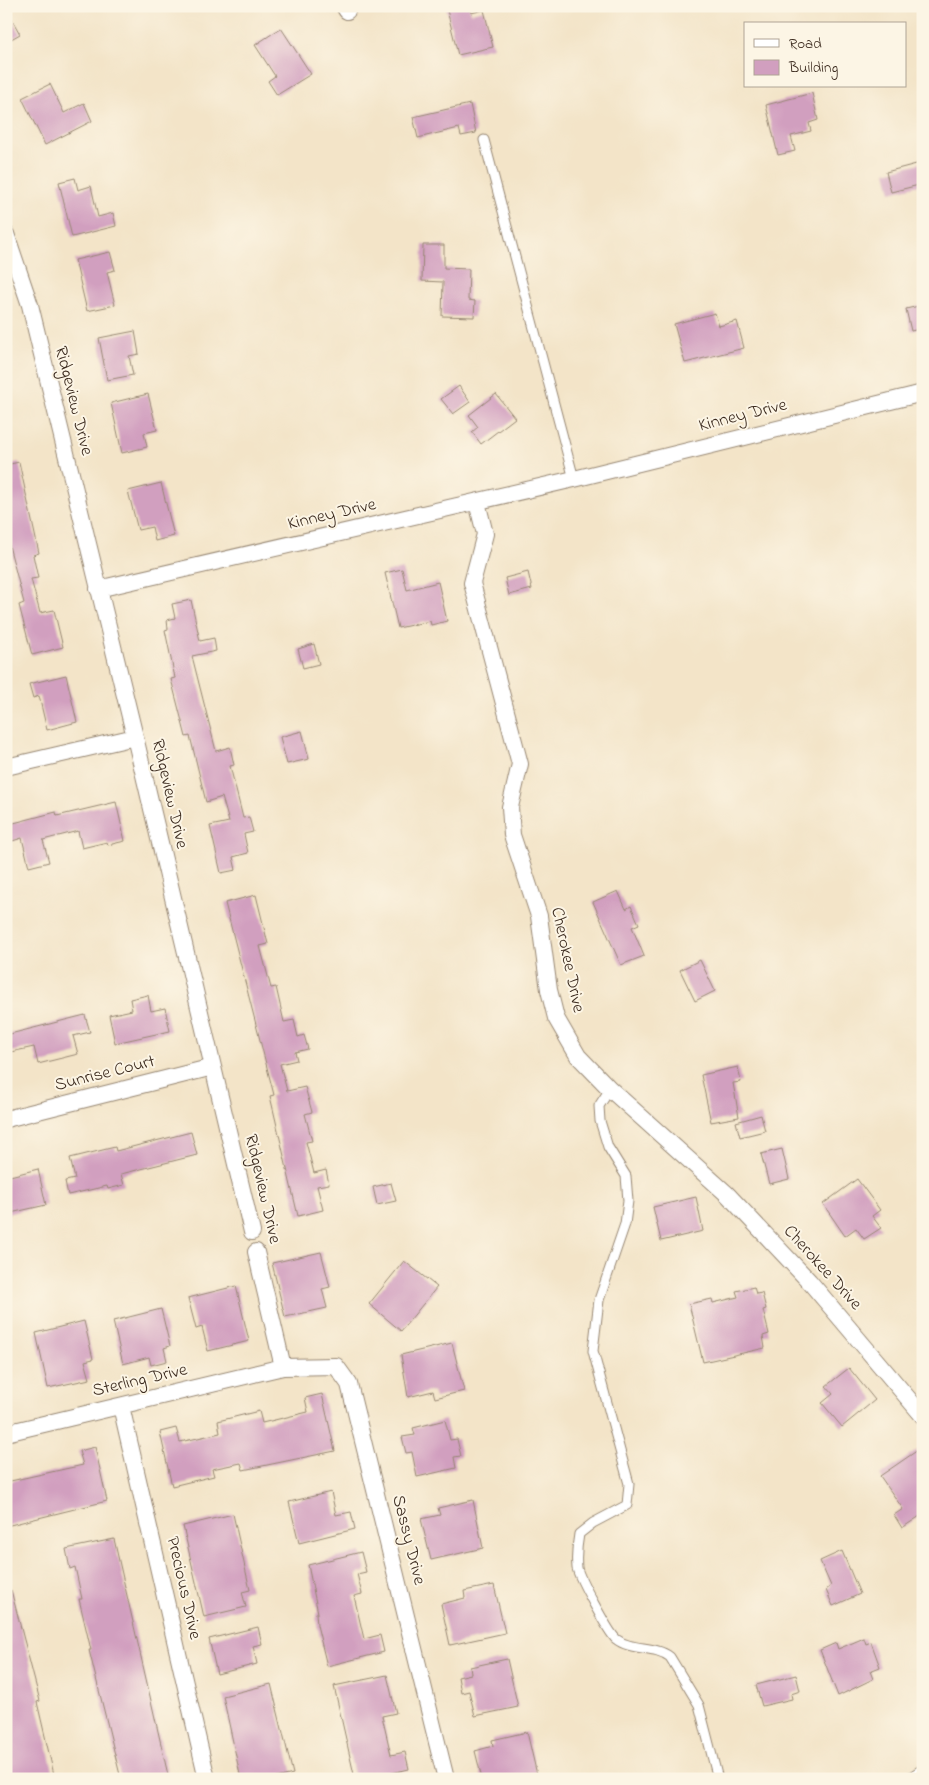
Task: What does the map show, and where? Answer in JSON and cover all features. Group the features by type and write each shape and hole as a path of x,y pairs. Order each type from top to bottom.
{"street":[{"name":"Ridgeview Drive","path":"6,234 30,305 135,737 252,1232"},
{"name":"Kinney Drive","path":"98,589 574,479 923,393"},
{"name":"Cherokee Drive","path":"477,502 485,534 472,583 520,764 510,807 512,835 539,916 549,990 556,1018 578,1056 610,1089 727,1194 808,1281 923,1416"},
{"path":"6,767 135,737"},
{"name":"Sunrise Court","path":"6,1119 213,1067"},
{"name":"Ridgeview Drive","path":"256,1252 283,1367"},
{"name":"Sassy Drive","path":"283,1367 336,1366 349,1384 446,1779"},
{"name":"Sterling Drive","path":"6,1434 283,1367"},
{"name":"Precious Drive","path":"121,1406 206,1779"},
{"path":"914,1779 923,1773"}],"lane":[{"path":"484,140 574,479"},
{"path":"610,1089 599,1106 600,1121 608,1147 626,1176 628,1201 625,1224 599,1300 593,1351 629,1484 627,1506 593,1523 579,1534 578,1570 593,1602 616,1639 635,1646 663,1651 670,1657 699,1705 718,1779"},
{"name":"Ridgeview Drive","path":"252,1232 256,1252"}],"building":[{"path":"446,6 469,6 471,13 484,10 493,47 458,55"},
{"path":"6,9 20,34 6,42"},
{"path":"281,28 311,74 277,95 268,81 275,76 255,45"},
{"path":"50,84 64,113 84,103 92,121 45,145 22,98"},
{"path":"812,93 818,120 809,123 811,131 791,136 795,151 778,155 766,105"},
{"path":"470,104 476,133 461,136 459,128 418,138 413,117"},
{"path":"920,163 923,184 891,192 886,172"},
{"path":"75,178 78,190 91,186 98,217 113,213 116,226 72,237 59,182"},
{"path":"423,245 444,245 444,268 469,269 468,300 475,301 474,317 442,316 443,282 422,281"},
{"path":"110,252 115,270 107,272 115,305 87,311 75,260"},
{"path":"923,305 923,328 911,331 906,309"},
{"path":"715,313 719,326 737,321 744,348 685,363 674,324"},
{"path":"135,331 139,354 129,356 133,375 107,380 99,338"},
{"path":"459,386 470,402 453,414 441,399"},
{"path":"148,394 157,430 144,433 147,447 122,453 111,403"},
{"path":"496,394 515,418 481,444 472,432 478,427 469,415"},
{"path":"19,462 39,553 33,555 38,578 31,579 40,613 54,610 63,647 32,655 19,605 24,603 6,534 6,465"},
{"path":"161,483 174,536 155,541 152,527 138,530 128,491"},
{"path":"402,569 407,590 438,582 447,621 431,625 430,621 398,628 385,573"},
{"path":"528,572 532,589 509,595 505,578"},
{"path":"191,600 200,641 214,638 216,651 192,656 216,751 230,747 234,765 230,766 243,818 249,817 253,832 244,834 248,853 233,857 236,870 221,873 210,826 229,822 222,797 206,802 190,736 186,737 171,679 175,678 165,630 168,629 167,620 175,618 172,604"},
{"path":"314,644 319,664 303,668 298,649"},
{"path":"66,675 77,722 47,730 39,696 33,698 29,684"},
{"path":"302,731 309,759 287,764 280,737"},
{"path":"116,802 125,841 108,845 107,842 82,848 78,831 43,840 49,862 29,867 22,838 9,842 6,825 56,812 57,816"},
{"path":"618,891 626,909 631,906 639,924 632,927 644,956 621,965 593,902"},
{"path":"256,895 268,944 260,946 271,988 276,987 284,1022 294,1020 298,1037 304,1035 308,1049 295,1052 297,1060 280,1064 287,1091 305,1087 312,1112 305,1114 312,1141 306,1142 314,1173 326,1170 329,1184 317,1186 323,1210 298,1216 270,1096 274,1095 225,903"},
{"path":"700,960 715,991 695,1001 680,970"},
{"path":"148,995 151,1011 165,1008 170,1031 115,1043 109,1015 132,1010 130,999"},
{"path":"85,1015 90,1032 73,1036 78,1054 38,1064 34,1047 6,1053 6,1035"},
{"path":"738,1067 741,1082 733,1083 739,1117 711,1122 701,1075"},
{"path":"761,1115 765,1131 740,1137 736,1122"},
{"path":"191,1132 197,1155 121,1174 124,1185 108,1189 107,1186 68,1195 65,1181 75,1179 70,1158 115,1147 116,1151"},
{"path":"782,1149 789,1179 769,1184 761,1154"},
{"path":"38,1169 46,1205 6,1214 6,1177"},
{"path":"857,1179 880,1210 872,1216 881,1228 864,1239 856,1228 845,1236 823,1204"},
{"path":"391,1183 396,1201 377,1205 373,1187"},
{"path":"696,1197 703,1231 661,1241 653,1207"},
{"path":"321,1252 330,1287 322,1289 327,1308 285,1317 272,1263"},
{"path":"404,1261 437,1287 401,1331 369,1304"},
{"path":"236,1286 249,1341 208,1351 202,1327 196,1329 188,1298"},
{"path":"754,1287 756,1294 762,1293 766,1309 763,1310 769,1334 763,1336 765,1348 703,1362 689,1304 712,1299 713,1303 738,1297 736,1291"},
{"path":"161,1309 170,1346 164,1348 167,1361 151,1365 149,1357 123,1364 113,1321"},
{"path":"84,1321 93,1359 85,1361 90,1379 48,1388 36,1333"},
{"path":"452,1343 464,1391 435,1398 433,1391 408,1397 401,1355"},
{"path":"849,1368 875,1400 842,1427 822,1403 833,1394 826,1386"},
{"path":"322,1394 335,1451 243,1470 241,1463 212,1469 214,1476 172,1486 160,1432 176,1428 180,1442 220,1433 218,1421 259,1411 262,1423 308,1412 305,1398"},
{"path":"445,1420 450,1440 457,1439 461,1456 454,1457 456,1468 417,1477 412,1452 406,1453 402,1437 415,1435 413,1428"},
{"path":"95,1447 107,1501 6,1526 6,1482 83,1465 79,1451"},
{"path":"918,1450 923,1457 923,1514 902,1528 894,1515 903,1509 880,1476"},
{"path":"331,1492 336,1515 351,1512 355,1529 299,1543 289,1502"},
{"path":"473,1500 483,1548 431,1560 421,1519 440,1515 438,1508"},
{"path":"233,1514 250,1590 242,1592 246,1607 204,1617 183,1526"},
{"path":"114,1539 168,1775 151,1779 121,1779 89,1650 91,1650 79,1599 82,1599 75,1567 70,1569 66,1549"},
{"path":"842,1551 860,1594 833,1606 826,1590 831,1586 820,1561"},
{"path":"361,1552 366,1572 357,1574 362,1594 354,1596 364,1639 380,1635 384,1652 327,1666 317,1625 316,1613 318,1613 308,1565"},
{"path":"494,1585 505,1633 450,1645 441,1604 465,1598 464,1591"},
{"path":"11,1590 40,1701 37,1702 55,1779 6,1779 6,1591"},
{"path":"258,1627 262,1644 253,1646 257,1664 217,1674 209,1639"},
{"path":"864,1638 866,1644 871,1642 880,1667 870,1671 873,1679 838,1696 820,1650 836,1643 838,1649"},
{"path":"507,1659 518,1707 475,1716 469,1691 461,1693 458,1677 471,1674 470,1667"},
{"path":"387,1675 396,1713 382,1716 391,1755 405,1752 409,1769 366,1779 355,1779 334,1686"},
{"path":"796,1675 800,1691 791,1694 792,1699 762,1706 756,1685"},
{"path":"271,1684 293,1774 272,1779 241,1779 223,1696"},
{"path":"527,1732 538,1779 482,1779 475,1751 493,1746 492,1740"}]}
